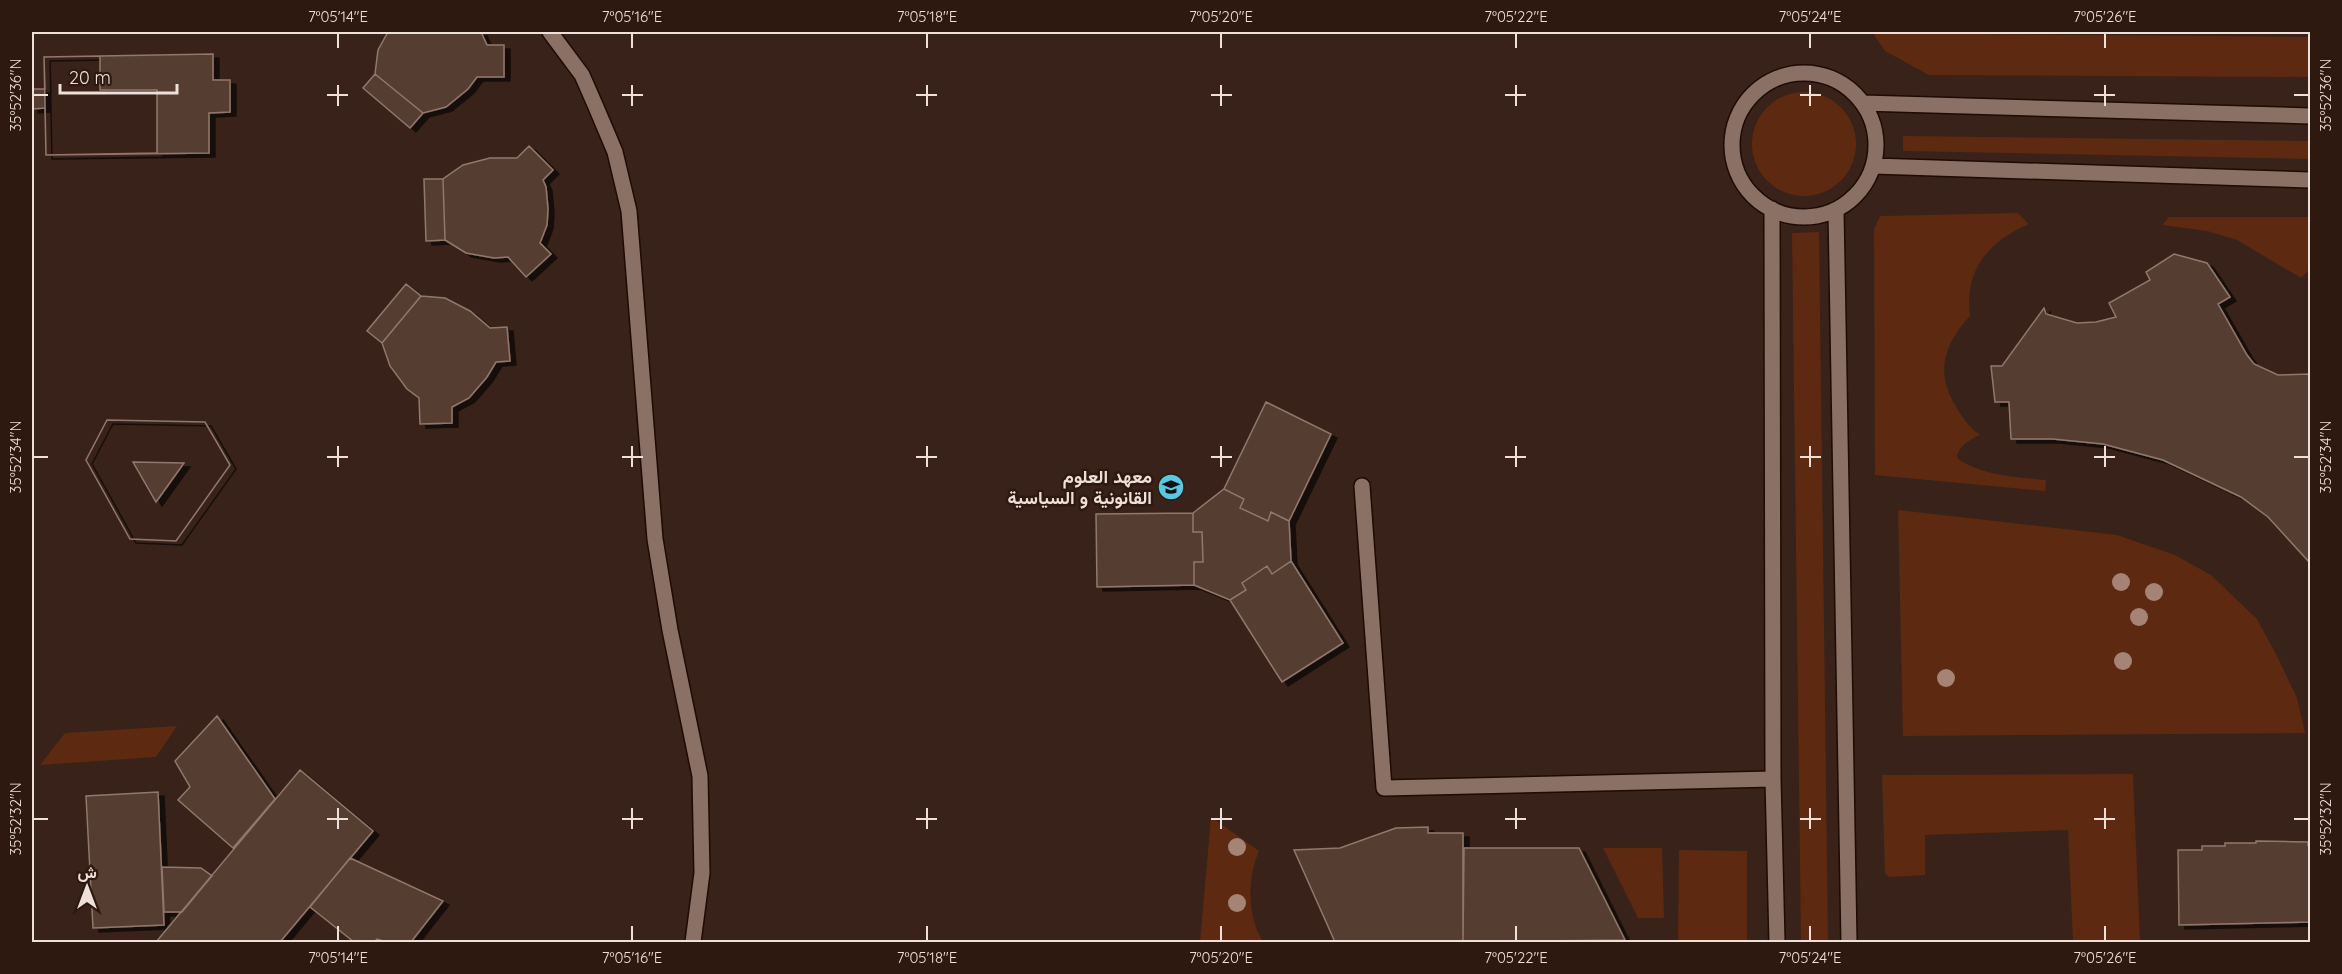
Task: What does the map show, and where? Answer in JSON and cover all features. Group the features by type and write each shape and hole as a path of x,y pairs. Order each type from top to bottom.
{"lane":[{"path":"550,32 582,75 596,106 615,152 629,211 655,539 674,652 700,776 702,873 693,942"},
{"path":"1794,73 1820,74 1844,84 1863,103 1872,117 1876,133 1874,166 1859,192 1836,210 1815,216 1793,216 1772,209 1751,194 1737,172 1731,146 1736,120 1749,98 1769,81 1794,73"},
{"path":"1863,103 2310,116"},
{"path":"1874,166 2310,180"},
{"path":"1772,209 1773,779 1777,942"},
{"path":"1836,210 1849,942"},
{"path":"1362,486 1384,788 1773,779"}],"shaded area":[{"path":"1873,33 2310,37 2310,77 1929,75 1885,51"},
{"path":"1804,92 1824,96 1841,107 1852,124 1856,144 1852,164 1841,181 1824,192 1804,196 1784,192 1767,181 1756,164 1752,144 1756,124 1767,107 1784,96"},
{"path":"1903,136 2310,141 2310,159 1903,151"},
{"path":"2018,213 2029,224 2014,231 1991,249 1975,271 1969,300 1970,316 1953,338 1945,361 1944,373 1946,385 1958,410 1980,435 1963,445 1957,455 1958,459 1990,472 2012,477 2046,480 2045,491 1875,475 1874,229 1880,216"},
{"path":"2169,217 2310,217 2310,269 2301,278 2237,240 2207,231 2162,225"},
{"path":"1819,232 1828,942 1801,942 1792,233"},
{"path":"1898,510 2117,535 2175,555 2211,575 2257,619 2297,698 2305,733 1903,736"},
{"path":"177,726 156,757 40,765 65,733"},
{"path":"2133,774 2140,942 2073,942 2068,830 1925,835 1925,875 1889,877 1885,873 1882,775"},
{"path":"1211,817 1259,851 1252,874 1250,897 1254,920 1263,942 1200,942"},
{"path":"1603,848 1662,848 1664,918 1638,918"},
{"path":"1679,850 1747,851 1747,942 1678,942"}],"building":[{"path":"388,32 481,32 487,45 504,45 504,77 477,77 468,89 446,107 423,113 375,74 378,50"},
{"path":"213,54 213,80 230,80 230,112 209,113 209,153 46,155 44,57"},
{"path":"100,56 100,90 157,90 157,153 46,155 45,108 32,109 32,89 45,89 44,57"},
{"path":"375,74 423,113 410,128 363,88"},
{"path":"529,146 553,170 543,180 548,209 547,225 540,243 551,254 526,277 508,257 494,258 466,253 445,240 443,179 463,165 490,158 517,158"},
{"path":"424,179 443,179 445,240 426,241"},
{"path":"2174,254 2207,263 2230,297 2218,304 2254,364 2278,375 2310,374 2310,563 2268,517 2241,497 2163,460 2103,444 2053,439 2011,439 2009,402 1995,402 1991,366 2002,366 2044,308 2046,314 2077,323 2096,322 2116,317 2109,303 2150,280 2146,272"},
{"path":"406,284 421,296 382,343 367,331"},
{"path":"421,296 445,298 470,311 490,328 507,327 510,361 496,362 487,377 469,398 452,407 452,423 420,424 419,398 407,389 390,366 382,343"},
{"path":"1266,402 1331,434 1289,521 1271,512 1268,521 1240,508 1244,499 1224,489"},
{"path":"107,420 205,422 230,465 176,541 130,539 86,460","holes":["133,462 184,463 156,502"]},
{"path":"107,420 205,422 230,465 176,541 130,539 86,460"},
{"path":"1224,489 1244,499 1240,508 1268,521 1271,512 1289,521 1291,561 1272,574 1267,566 1242,583 1246,590 1230,600 1194,585 1194,562 1203,562 1202,532 1193,532 1193,513"},
{"path":"1193,513 1193,532 1202,532 1203,562 1194,562 1194,585 1097,587 1096,514"},
{"path":"1291,561 1343,643 1282,682 1230,600 1246,590 1242,583 1267,566 1272,574"},
{"path":"217,716 275,799 233,848 178,800 190,787 175,761"},
{"path":"300,770 373,831 280,942 156,942"},
{"path":"158,792 164,925 93,928 86,796"},
{"path":"1428,827 1428,833 1463,833 1463,942 1335,942 1294,850 1340,848 1396,828"},
{"path":"2256,841 2308,842 2308,845 2310,844 2310,922 2179,925 2178,850 2202,850 2202,846 2225,846 2225,843 2256,843"},
{"path":"1464,848 1579,848 1625,940 1463,942"},
{"path":"350,858 443,901 411,942 387,942 377,939 374,942 354,942 310,907"},
{"path":"162,867 201,868 212,876 182,912 164,912"}],"place":[{"name":"معهد العلوم القانونية و السياسية","path":"1171,487"}]}
